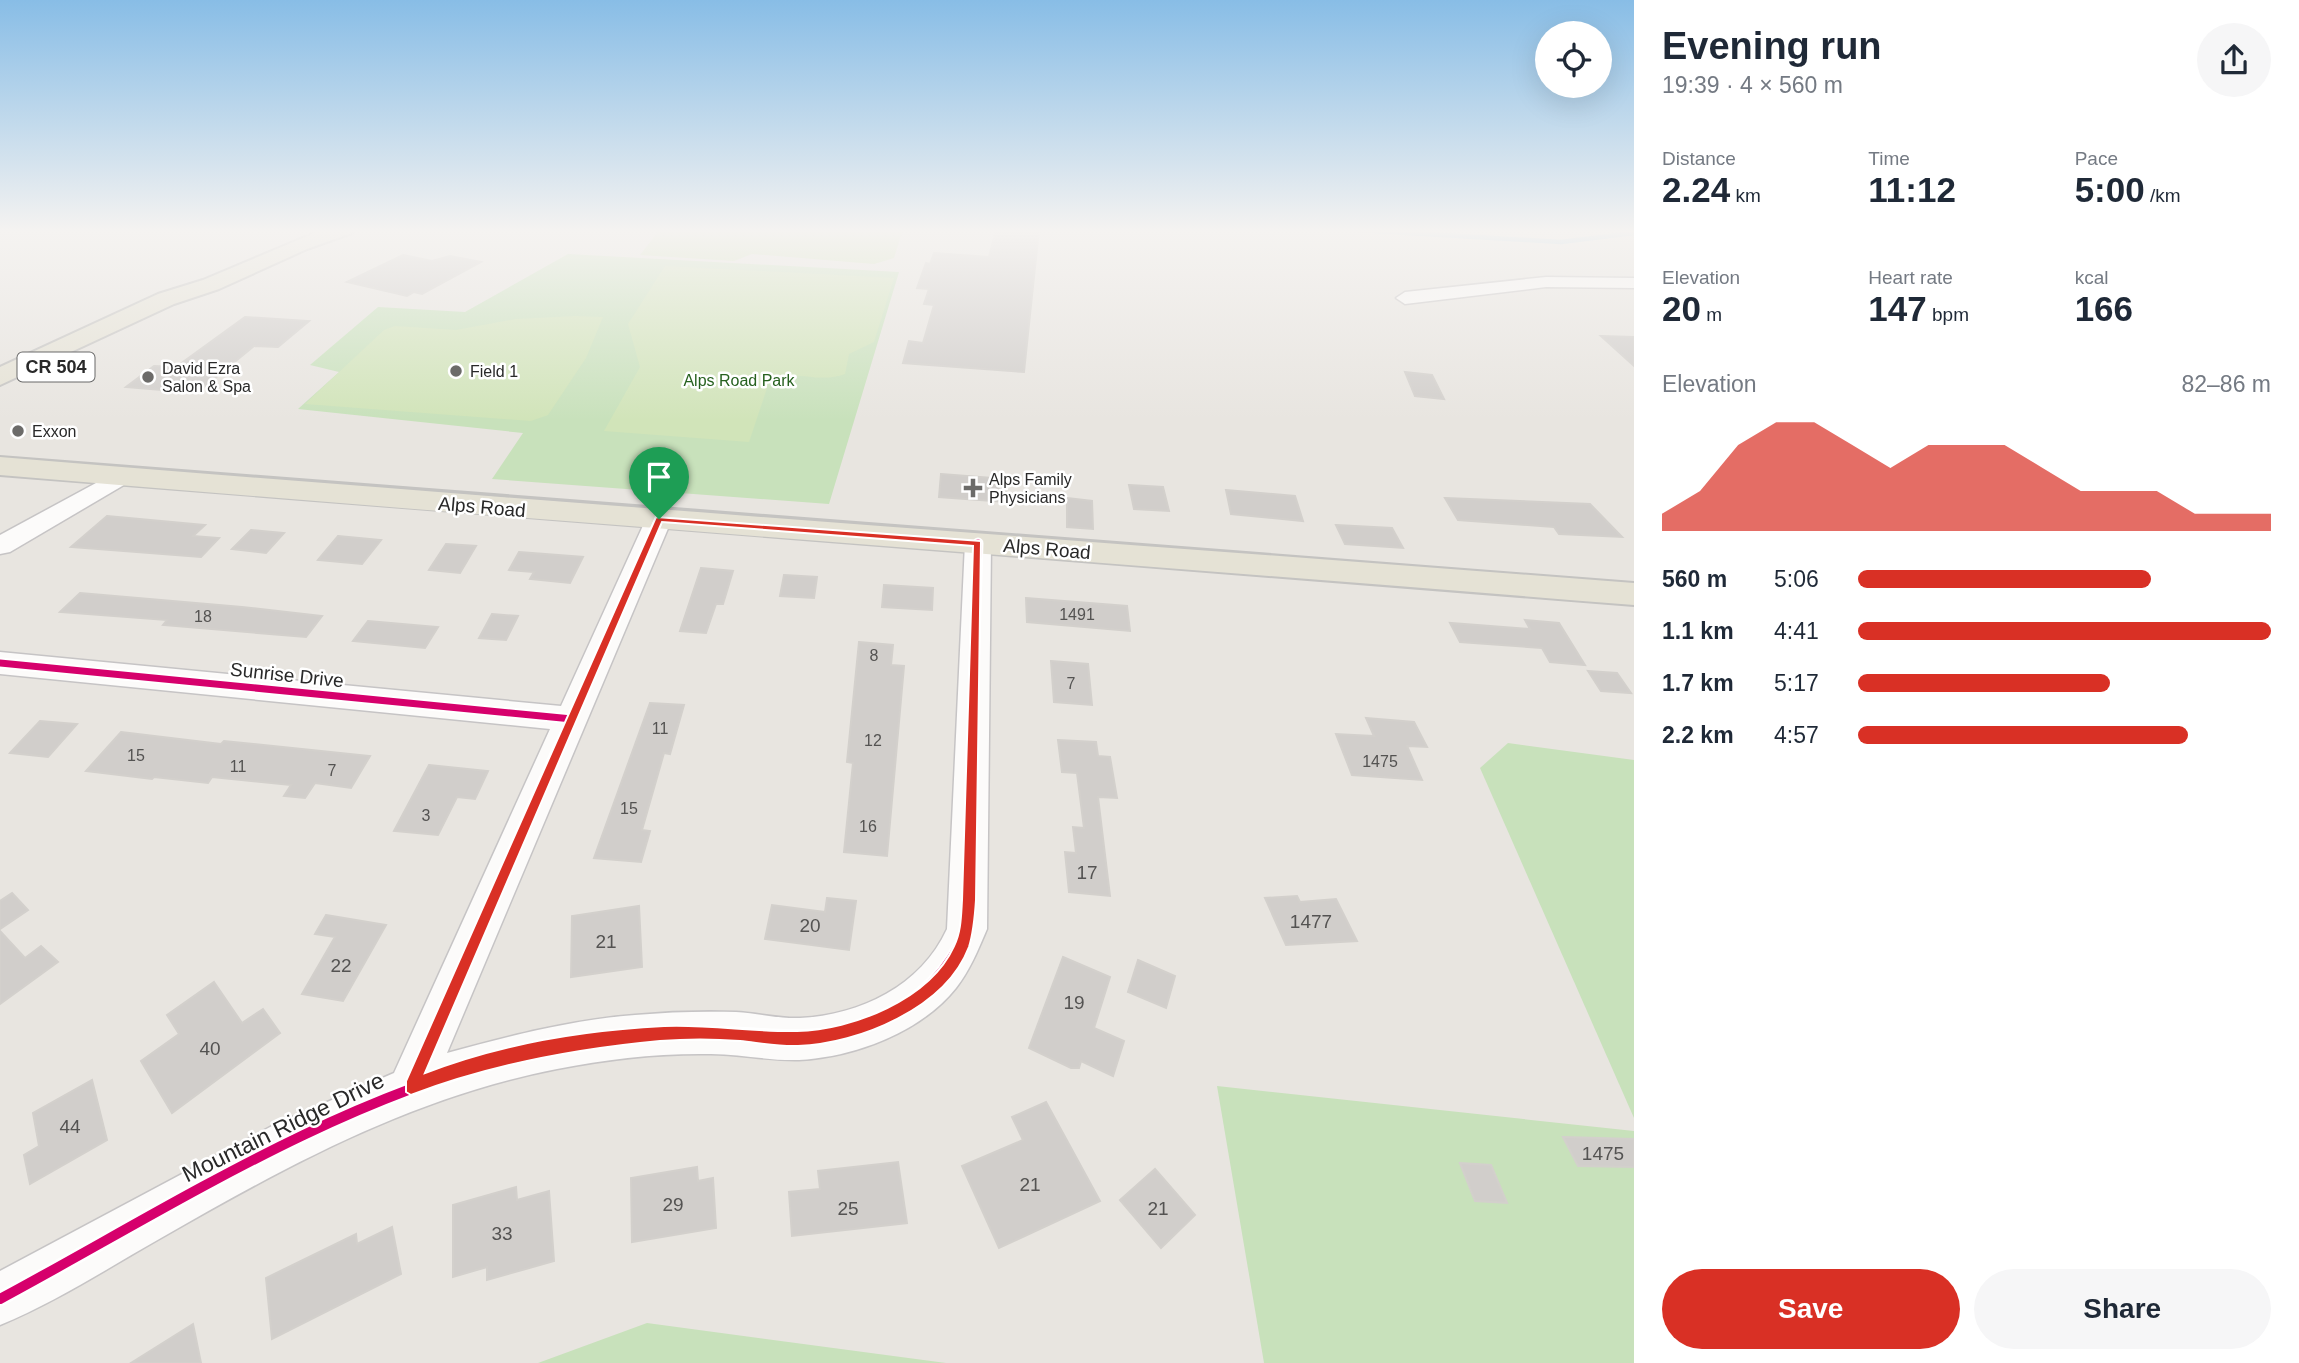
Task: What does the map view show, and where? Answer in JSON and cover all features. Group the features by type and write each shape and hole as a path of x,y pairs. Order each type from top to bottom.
{"main road":[{"name":"CR 504","path":"0,377 166,299 193,293"},
{"name":"CR 504","path":"0,393 187,304 190,294"},
{"name":"Alps Road","path":"0,466 1634,594"}],"street":[{"path":"1405,298 1471,293"},
{"path":"0,546 120,477"},
{"path":"411,1086 659,519"},
{"name":"Mountain Ridge Drive","path":"0,1299 259,1155 411,1086 452,1071 514,1054 598,1040 664,1033 810,1037 858,1028 896,1012 928,991 951,966 967,929 978,543"},
{"name":"Sunrise Drive","path":"0,663 572,719"}],"green space":[{"name":"Alps Road Park","path":"499,293 893,293 829,504 492,479 523,433 298,409 339,372 310,365 378,307 465,312"},
{"path":"648,293 889,293 874,342 849,354 845,374 826,378 788,375 770,379 749,442 604,431 640,367 628,324"},
{"name":"Field 1","path":"603,317 586,358 548,415 531,421 305,404 384,330 395,326 456,330 516,319"},
{"path":"1508,743 1634,760 1634,1118 1480,768"},
{"path":"1217,1086 1634,1131 1634,1363 1264,1363"},
{"path":"647,1323 946,1363 538,1363"}],"building":[{"path":"392,293 413,293 407,296"},
{"path":"928,293 1032,293 1024,372 903,363 909,341 923,343 934,305 924,304"},
{"path":"245,317 309,321 278,347 254,346 197,393 126,387 154,366 176,367"},
{"path":"1601,336 1634,337 1634,366"},
{"path":"1405,372 1432,375 1444,399 1415,396"},
{"name":"Alps Family Physicians","path":"941,474 1005,479 1006,502 939,497"},
{"path":"1129,485 1163,487 1169,511 1134,509"},
{"path":"1226,490 1295,496 1303,521 1231,514"},
{"path":"1067,498 1092,501 1093,529 1067,527"},
{"path":"1445,498 1590,504 1622,537 1559,534 1554,527 1458,520"},
{"path":"107,516 205,525 193,536 219,538 201,557 71,547"},
{"path":"1336,525 1392,528 1403,548 1345,544"},
{"path":"251,530 284,533 266,553 232,549"},
{"path":"338,536 381,540 362,564 318,560"},
{"path":"446,544 476,546 460,573 429,570"},
{"path":"519,552 583,557 570,583 530,579 534,572 509,570"},
{"path":"701,568 733,571 723,604 716,604 706,633 680,631"},
{"path":"784,575 817,577 814,598 780,596"},
{"path":"884,585 933,588 932,610 882,607"},
{"path":"80,593 322,616 306,637 163,625 167,620 60,612"},
{"path":"1026,598 1127,606 1130,631 1027,622"},
{"path":"492,614 518,616 506,640 479,638"},
{"path":"1525,620 1559,623 1585,665 1550,662 1542,648 1460,642 1450,623 1530,629"},
{"path":"368,621 438,627 425,648 353,641"},
{"path":"859,642 893,645 891,665 904,666 887,856 844,852 853,763 847,762"},
{"path":"1051,661 1088,664 1092,705 1054,702"},
{"path":"1588,671 1617,673 1631,693 1601,691"},
{"path":"650,703 684,705 670,754 664,753 642,830 650,831 641,862 594,858"},
{"path":"1366,718 1414,722 1427,747 1407,746 1422,780 1352,775 1336,734 1374,736"},
{"path":"40,721 77,724 48,757 10,753"},
{"path":"121,732 221,744 224,741 370,756 351,788 315,783 305,798 284,796 291,785 212,777 208,783 86,771"},
{"path":"1058,740 1096,742 1098,756 1110,757 1117,798 1098,797 1110,896 1069,892 1065,852 1076,853 1073,827 1084,828 1077,773 1062,772"},
{"path":"429,765 488,771 475,799 457,797 438,835 394,831"},
{"path":"12,893 28,910 0,929 0,901"},
{"path":"1297,896 1300,902 1336,899 1357,941 1286,945 1265,898"},
{"path":"827,898 856,901 849,950 765,939 772,905 825,912"},
{"path":"639,906 642,967 571,977 572,916"},
{"path":"326,915 386,925 343,1001 302,994 335,937 315,934"},
{"path":"0,931 25,958 41,946 58,962 0,1004"},
{"path":"1063,957 1110,977 1094,1028 1124,1041 1113,1076 1081,1061 1079,1068 1071,1068 1029,1048"},
{"path":"1138,960 1175,976 1166,1008 1128,992"},
{"path":"214,982 242,1023 263,1009 280,1033 172,1113 141,1061 179,1034 167,1015"},
{"path":"92,1080 107,1140 30,1184 24,1155 39,1146 33,1113"},
{"path":"1046,1102 1100,1201 999,1248 962,1166 1023,1140 1012,1117"},
{"path":"1563,1137 1634,1139 1634,1167 1578,1166"},
{"path":"898,1162 907,1223 792,1236 789,1192 820,1189 818,1171"},
{"path":"1460,1163 1491,1165 1507,1203 1475,1201"},
{"path":"697,1167 698,1181 713,1178 716,1228 632,1242 631,1178"},
{"path":"1155,1169 1195,1215 1161,1248 1120,1200"},
{"path":"516,1187 517,1200 549,1191 554,1261 487,1280 487,1267 453,1277 453,1205"},
{"path":"392,1227 401,1274 272,1339 266,1278 356,1234 357,1244"},
{"path":"193,1324 201,1363 131,1363"}],"cycle path":[{"path":"411,1086 659,519"},
{"path":"0,1299 288,1142 361,1108 437,1079 516,1056 615,1038 696,1033 737,1033 798,1039 824,1037 876,1022 922,994 941,975 956,953 967,929 978,543"},
{"path":"0,663 572,719"}],"place":[{"name":"Field 1","path":"456,371"},
{"name":"David Ezra Salon & Spa","path":"148,377"},
{"name":"Exxon","path":"18,431"},
{"name":"Alps Family Physicians","path":"973,488"}],"route":[{"path":"659,519 978,543 972,676 969,900 967,929 961,948 951,966 928,991 896,1012 858,1028 798,1039 731,1033 664,1033 598,1040 514,1054 452,1071 411,1086 659,519"}]}
